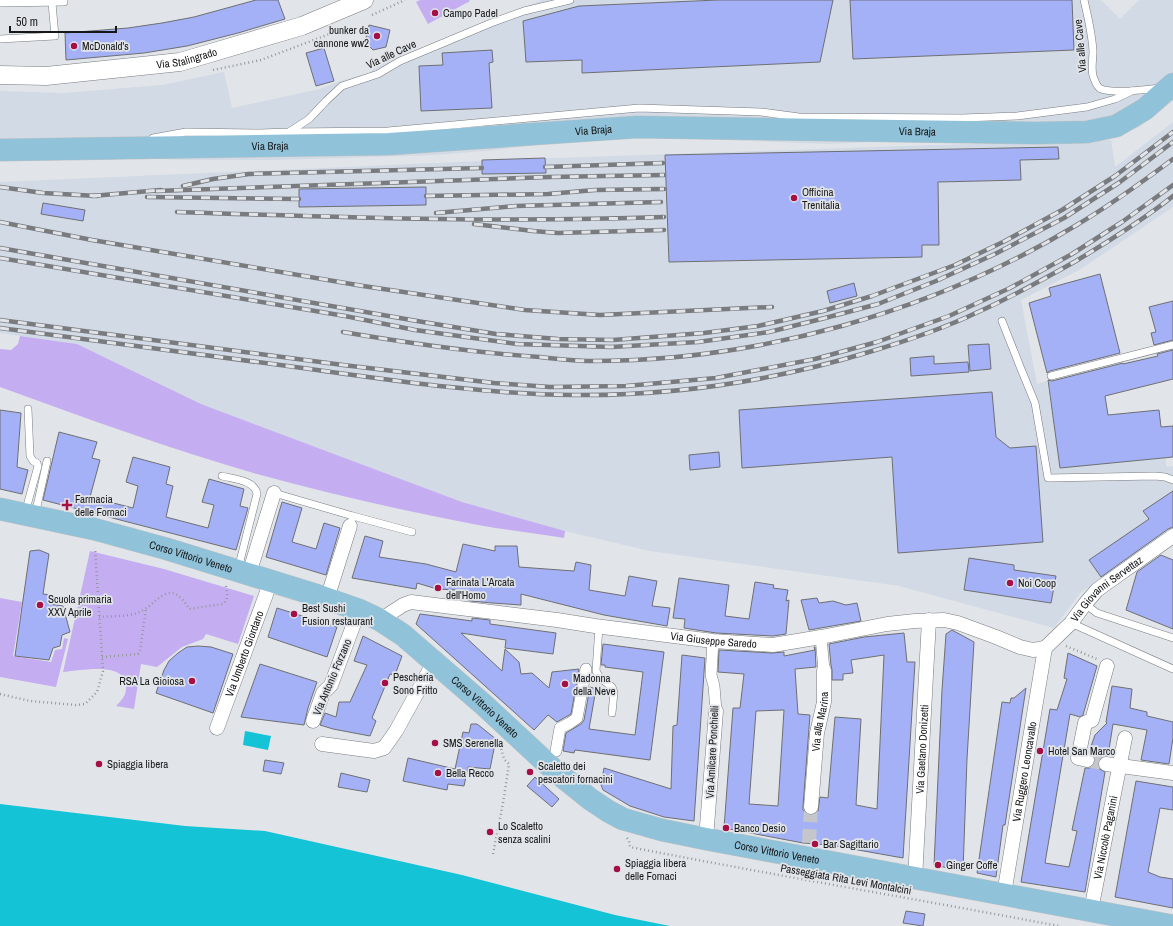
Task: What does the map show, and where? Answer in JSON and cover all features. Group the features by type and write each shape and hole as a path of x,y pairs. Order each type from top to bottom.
{"main road":[{"name":"Via Braja","path":"0,150 389,144 637,127 1036,133 1087,132 1116,126 1145,110 1172,85"},
{"name":"Corso Vittorio Veneto","path":"0,509 94,529 238,576 271,581 359,610 380,620 403,635 484,705 554,770 590,799 608,811 623,818 662,830 706,839 756,848 808,851 915,879 1173,926"}],"street":[{"name":"Via Stalingrado","path":"0,75 46,76 180,62 302,26 346,4 364,0"},
{"path":"238,576 274,493"},
{"path":"327,600 352,521"},
{"name":"Via Giovanni Servettaz","path":"1049,645 1071,623 1097,590 1173,536"},
{"name":"Via Umberto Giordano","path":"217,728 271,581"},
{"name":"Via Giuseppe Saredo","path":"380,620 403,604 411,602 713,640 773,645 887,624 915,620 944,620 958,623 1020,647 1034,650 1049,645"},
{"name":"Via Antonio Forzano","path":"313,721 323,693 331,685 359,610"},
{"name":"Via Gaetano Donizetti","path":"915,879 929,620"},
{"name":"Via alla Marina","path":"811,807 817,732 824,702 824,670 821,637"},
{"name":"Via Amilcare Ponchielli","path":"706,839 716,710 714,686 711,675 713,640"},
{"name":"Via Ruggero Leoncavallo","path":"1004,894 1049,645"},
{"path":"322,744 374,751 384,748 396,731 434,662"},
{"path":"1087,760 1078,758 1085,723 1092,720 1107,666"},
{"path":"556,751 560,728 577,718 586,669"},
{"name":"Via Niccolò Paganini","path":"1091,910 1113,765 1125,738"},
{"path":"1113,765 1173,773"}],"lane":[{"path":"0,3 52,3 64,2 64,0"},
{"name":"Via alle Cave","path":"289,132 309,119 342,86 378,74 400,61 491,23 524,11 570,0"},
{"name":"Via alle Cave","path":"1084,0 1090,22 1093,50 1093,74 1097,85 1101,88 1132,91 1172,85"},
{"path":"0,39 55,36 52,3"},
{"path":"114,148 186,132 260,133 388,131 639,108 761,112 799,117 978,118 1017,116 1087,107 1115,99 1132,91"},
{"path":"1002,321 1035,403 1048,478 1165,476 1173,480"},
{"path":"1051,376 1173,345"},
{"path":"28,409 30,456 38,466 30,515"},
{"path":"30,515 47,461"},
{"path":"222,476 250,484 256,491 238,576"},
{"path":"274,493 352,521 412,532"},
{"path":"1085,604 1097,613 1173,638"},
{"path":"1071,623 1173,669"},
{"path":"599,626 596,671 600,678 612,687 614,692 612,712"}],"path":[{"path":"0,694 30,701 43,701 76,706 85,704 97,692 103,671 94,548"},
{"path":"99,617 138,613 160,597 172,593 183,599 189,609 223,604 227,601 228,595 238,576"},
{"path":"102,657 138,654 140,650 146,608"},
{"path":"1049,645 1095,658 1107,666"},
{"path":"493,854 509,764 504,759 500,740"},
{"name":"Passeggiata Rita Levi Montalcini","path":"630,848 929,901 1059,926"}],"shaded area":[{"name":"Campo Padel","path":"420,0 470,1 428,24 416,2"},
{"path":"542,0 1101,0 1120,19 1139,0 1173,0 1173,101 1138,128 1111,136 915,140 829,144 699,139 641,135 595,138 496,150 436,155 277,160 182,160 80,156 0,157 0,91 63,93 162,85 224,72 232,108 320,89 343,80 369,73 375,67"},
{"path":"1173,122 1173,207 1081,269 1021,300 1037,384 1047,381 1060,468 1166,458 1166,467 1173,466 1173,529 1081,592 1054,628 899,586 650,551 565,531 462,502 201,404 77,344 0,333 0,182 527,159 1111,140 1115,167"},
{"path":"20,336 77,344 201,404 462,502 565,531 564,538 450,520 367,502 257,474 160,444 0,387 0,349 11,350 18,344"},
{"path":"90,551 164,569 254,596 238,644 206,634 203,639 182,647 157,667 141,664 134,709 116,706 124,697 126,692 126,685 123,678 118,673 100,669 63,672"},
{"path":"0,598 22,602 13,656 51,662 55,650 62,649 64,638 68,639 56,687 0,677"}],"water":[{"path":"245,731 271,736 268,750 243,745"},
{"path":"0,804 185,826 265,831 462,875 615,915 670,926 0,926"}],"building":[{"path":"256,0 278,0 285,19 187,46 144,53 66,60 65,33 128,28 162,23 194,17"},
{"path":"718,0 833,0 820,62 582,73 582,60 526,62 523,21 579,6"},
{"path":"850,0 1072,0 1074,50 853,59"},
{"name":"bunker da cannone ww2","path":"369,25 390,30 386,47 373,50 365,42"},
{"path":"324,48 334,81 316,86 306,53"},
{"path":"492,50 493,62 489,63 492,108 421,111 419,66 443,65 442,53"},
{"name":"Officina Trenitalia","path":"1058,147 1059,159 1020,160 1021,180 938,182 939,245 922,245 922,257 669,262 665,155"},
{"path":"545,158 546,173 482,174 482,160"},
{"path":"426,187 426,205 299,207 299,189"},
{"path":"43,203 85,210 83,221 41,214"},
{"path":"1100,274 1120,353 1047,373 1029,303 1051,296 1049,288"},
{"path":"854,283 857,296 830,303 827,291"},
{"path":"1173,301 1173,340 1154,345 1151,333 1156,332 1149,307"},
{"path":"989,344 991,369 970,371 968,345"},
{"path":"1173,350 1173,379 1105,396 1108,415 1159,410 1161,427 1173,426 1173,457 1060,468 1048,380 1052,381 1123,363 1158,356 1157,354"},
{"path":"934,356 934,364 968,362 969,372 911,376 910,358"},
{"path":"992,392 996,437 1010,448 1036,446 1043,542 898,553 892,457 742,468 739,410"},
{"path":"0,410 21,413 17,467 28,470 22,494 0,489"},
{"path":"59,432 97,442 92,458 100,460 90,497 133,508 138,486 126,482 133,457 170,467 166,484 173,486 166,517 208,528 214,505 202,502 209,479 244,489 240,506 248,508 236,550 43,500"},
{"path":"719,452 720,467 690,470 689,455"},
{"path":"1173,491 1173,527 1168,529 1101,577 1089,560 1149,519 1143,511"},
{"path":"282,502 302,508 292,542 316,549 324,523 340,528 326,575 266,557"},
{"path":"365,536 383,541 379,557 426,564 456,572 463,544 495,551 495,546 517,546 519,567 574,571 576,562 591,565 589,590 625,596 629,576 657,581 652,606 670,608 667,626 604,615 521,594 521,605 470,601 455,590 437,589 417,583 416,589 352,578"},
{"name":"Scuola primaria XXV Aprile","path":"39,550 49,554 43,594 51,595 50,604 63,606 70,632 62,635 60,646 53,648 49,660 15,656 30,551"},
{"path":"1161,555 1173,560 1173,629 1126,610 1137,572"},
{"name":"Noi Coop","path":"969,558 1014,565 1014,570 1056,576 1051,603 964,590"},
{"path":"679,578 729,585 725,616 749,619 755,582 774,585 773,588 788,590 786,601 789,600 786,634 773,636 716,633 684,628 685,619 673,618"},
{"path":"817,598 819,603 833,601 846,605 857,603 861,621 809,630 801,600"},
{"path":"277,608 337,627 327,657 268,637"},
{"path":"420,614 472,621 472,618 490,620 490,624 556,633 553,654 505,648 506,640 461,633 502,671 505,649 519,662 521,674 532,673 549,688 552,672 579,669 571,714 557,722 548,715 534,730 416,624"},
{"path":"952,630 974,642 967,759 963,871 934,865 946,634"},
{"path":"904,633 907,662 915,662 903,858 830,845 803,843 724,828 733,708 740,708 744,674 718,672 719,650 772,653 784,652 784,656 815,650 815,647 816,667 795,669 798,714 810,715 803,810 806,814 815,814 818,811 820,797 828,798 835,717 861,719 856,805 877,809 884,655 851,660 853,673 843,674 843,680 832,680 829,644 864,637","holes":["784,710 778,806 749,804 756,711"]},
{"path":"363,636 402,656 395,675 390,674 372,718 376,721 370,736 320,725 325,713 336,717 339,702 350,702 367,665 354,661"},
{"path":"603,644 664,652 650,760 575,750 574,753 563,751 566,733 581,724 584,720 590,687 596,689 589,729 635,735 643,672 605,667 605,665 601,665"},
{"name":"RSA La Gioiosa","path":"187,647 211,647 233,654 213,713 156,693 164,670 169,661"},
{"path":"1068,653 1097,666 1083,715 1080,717 1070,714 1045,863 1069,867 1077,831 1072,830 1085,768 1090,768 1095,762 1095,757 1089,752 1095,735 1107,723 1112,686 1132,689 1130,708 1147,712 1147,716 1173,722 1173,738 1169,764 1141,760 1147,730 1113,724 1108,756 1102,756 1098,762 1098,768 1105,772 1085,892 1021,882 1050,709 1057,710 1067,679 1064,678"},
{"path":"682,655 705,658 694,821 664,817 630,806 603,790 601,785 604,768 671,789 673,726 677,725"},
{"path":"260,664 317,682 304,725 241,717"},
{"path":"1026,688 1005,825 1003,825 996,877 977,873 1002,702 1010,703 1011,698 1014,698"},
{"path":"471,724 477,724 496,739 490,769 468,767 464,786 448,784 447,790 403,781 408,758 455,769 463,732 469,733"},
{"path":"265,760 284,763 281,774 263,771"},
{"path":"341,773 370,780 367,792 338,787"},
{"path":"535,777 559,799 552,807 527,786"},
{"path":"1136,781 1173,787 1173,810 1160,808 1148,872 1160,877 1173,879 1173,908 1115,897"},
{"path":"906,911 925,914 923,926 903,923"}],"tunnel":[{"path":"1087,760 1106,764"},
{"path":"809,843 811,807"}],"railway":[{"path":"0,248 496,334 558,339 613,340 704,333 758,326 823,311 872,296 955,265 1005,241 1062,210 1115,176 1173,132"},
{"path":"0,258 345,316 415,330 517,344 611,347 698,342 769,332 825,318 878,304 936,281 995,254 1064,218 1120,182 1173,142"},
{"path":"343,332 416,344 466,350 586,361 655,359 718,352 781,341 842,326 903,307 963,283 1020,256 1075,226 1125,194 1173,159"},
{"path":"545,167 663,163"},
{"path":"183,186 213,179 249,174 482,168"},
{"path":"156,191 549,177 664,175"},
{"path":"0,320 343,365 494,383 550,387 626,386 716,378 815,359 877,342 949,316 1010,288 1072,254 1122,222 1173,185"},
{"path":"0,187 43,193 97,196"},
{"path":"426,196 548,194 595,190 664,189"},
{"path":"92,196 161,190"},
{"path":"0,328 375,378 507,392 610,395 648,393 722,385 760,379 833,362 897,344 951,324 1016,294 1076,261 1138,222 1173,196"},
{"path":"147,197 299,199"},
{"path":"436,213 516,206 661,202"},
{"path":"177,212 481,219 603,219 664,217"},
{"path":"0,222 92,240 363,286 525,310 600,315 772,307"},
{"path":"474,224 558,233 664,230"}],"place":[{"name":"Campo Padel","path":"435,13"},
{"name":"bunker da cannone ww2","path":"377,36"},
{"name":"McDonald's","path":"74,46"},
{"name":"Officina Trenitalia","path":"794,198"},
{"name":"Farmacia delle Fornaci","path":"67,505"},
{"name":"Noi Coop","path":"1010,583"},
{"name":"Farinata L'Arcata dell'Homo","path":"438,588"},
{"name":"Scuola primaria XXV Aprile","path":"40,605"},
{"name":"Best Sushi Fusion restaurant","path":"294,614"},
{"name":"RSA La Gioiosa","path":"192,681"},
{"name":"Pescheria Sono Fritto","path":"385,683"},
{"name":"Madonna della Neve","path":"565,684"},
{"name":"SMS Serenella","path":"435,743"},
{"name":"Hotel San Marco","path":"1040,751"},
{"name":"Spiaggia libera","path":"99,764"},
{"name":"Scaletto dei pescatori fornacini","path":"530,772"},
{"name":"Bella Recco","path":"438,773"},
{"name":"Banco Desio","path":"726,828"},
{"name":"Lo Scaletto senza scalini","path":"490,832"},
{"name":"Bar Sagittario","path":"815,844"},
{"name":"Ginger Coffe","path":"938,865"},
{"name":"Spiaggia libera delle Fornaci","path":"617,869"}]}
